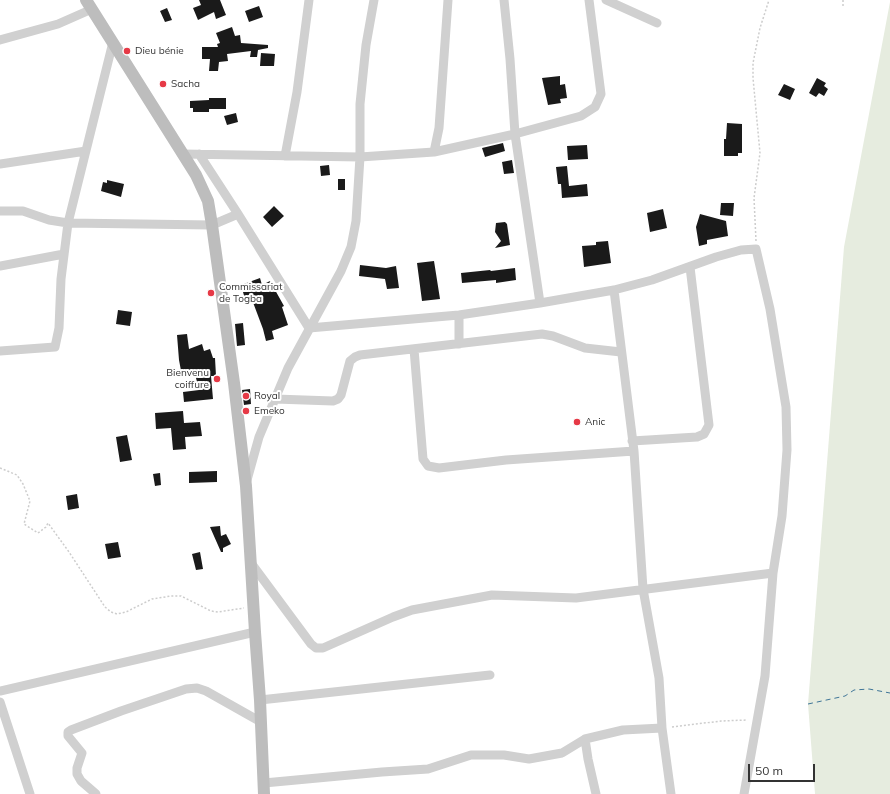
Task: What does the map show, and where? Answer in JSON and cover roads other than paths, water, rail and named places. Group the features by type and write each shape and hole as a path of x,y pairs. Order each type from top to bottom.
{"street":[{"path":"285,156 297,92 309,0"},
{"path":"246,486 259,437 288,368 341,272 351,247 356,221 360,157 360,104 366,45 374,0"},
{"path":"434,152 439,128 448,0"},
{"path":"504,0 515,134 540,304"},
{"path":"183,154 360,157 434,152 515,134 581,116 595,107 602,94 589,0"},
{"path":"606,0 657,23"},
{"path":"0,40 58,24 89,4 183,154 203,188 208,201 234,383 246,486 260,700 264,789 382,772 428,769 471,755 504,755 529,759 562,753 585,739 623,730 662,728"},
{"path":"0,351 55,346 59,328 61,279 68,223 113,42"},
{"path":"0,164 86,151"},
{"path":"199,154 309,328"},
{"path":"0,211 24,212 49,220 68,223 212,225 238,214"},
{"path":"309,328 459,315 540,304 614,290 652,280 716,257 741,250 756,249 770,309 786,407 787,450 782,516 773,573 765,676 744,794"},
{"path":"0,266 64,254"},
{"path":"632,441 697,437 704,434 709,425 690,267"},
{"path":"614,290 634,451 643,589 659,678 662,728 671,794"},
{"path":"459,315 459,344"},
{"path":"275,399 333,401 338,399 341,395 350,361 360,355 542,334 553,336 585,348 621,352"},
{"path":"414,349 424,459 428,466 439,468 506,460 634,451"},
{"path":"251,563 311,644 316,648 323,648 412,610 492,595 576,598 773,573"},
{"path":"0,691 255,632"},
{"path":"260,700 490,675"},
{"path":"96,794 81,781 77,774 77,768 82,753 68,736 68,732 71,730 186,689 197,688 261,722"},
{"path":"0,702 30,794"},
{"path":"585,739 596,794"}],"place":[{"name":"Dieu bénie","path":"127,51"},
{"name":"Sacha","path":"163,84"},
{"name":"Commissariat de Togba","path":"211,293"},
{"name":"Bienvenu coiffure","path":"217,379"},
{"name":"Royal","path":"246,396"},
{"name":"Emeko","path":"246,411"},
{"name":"Anic","path":"577,422"}]}
